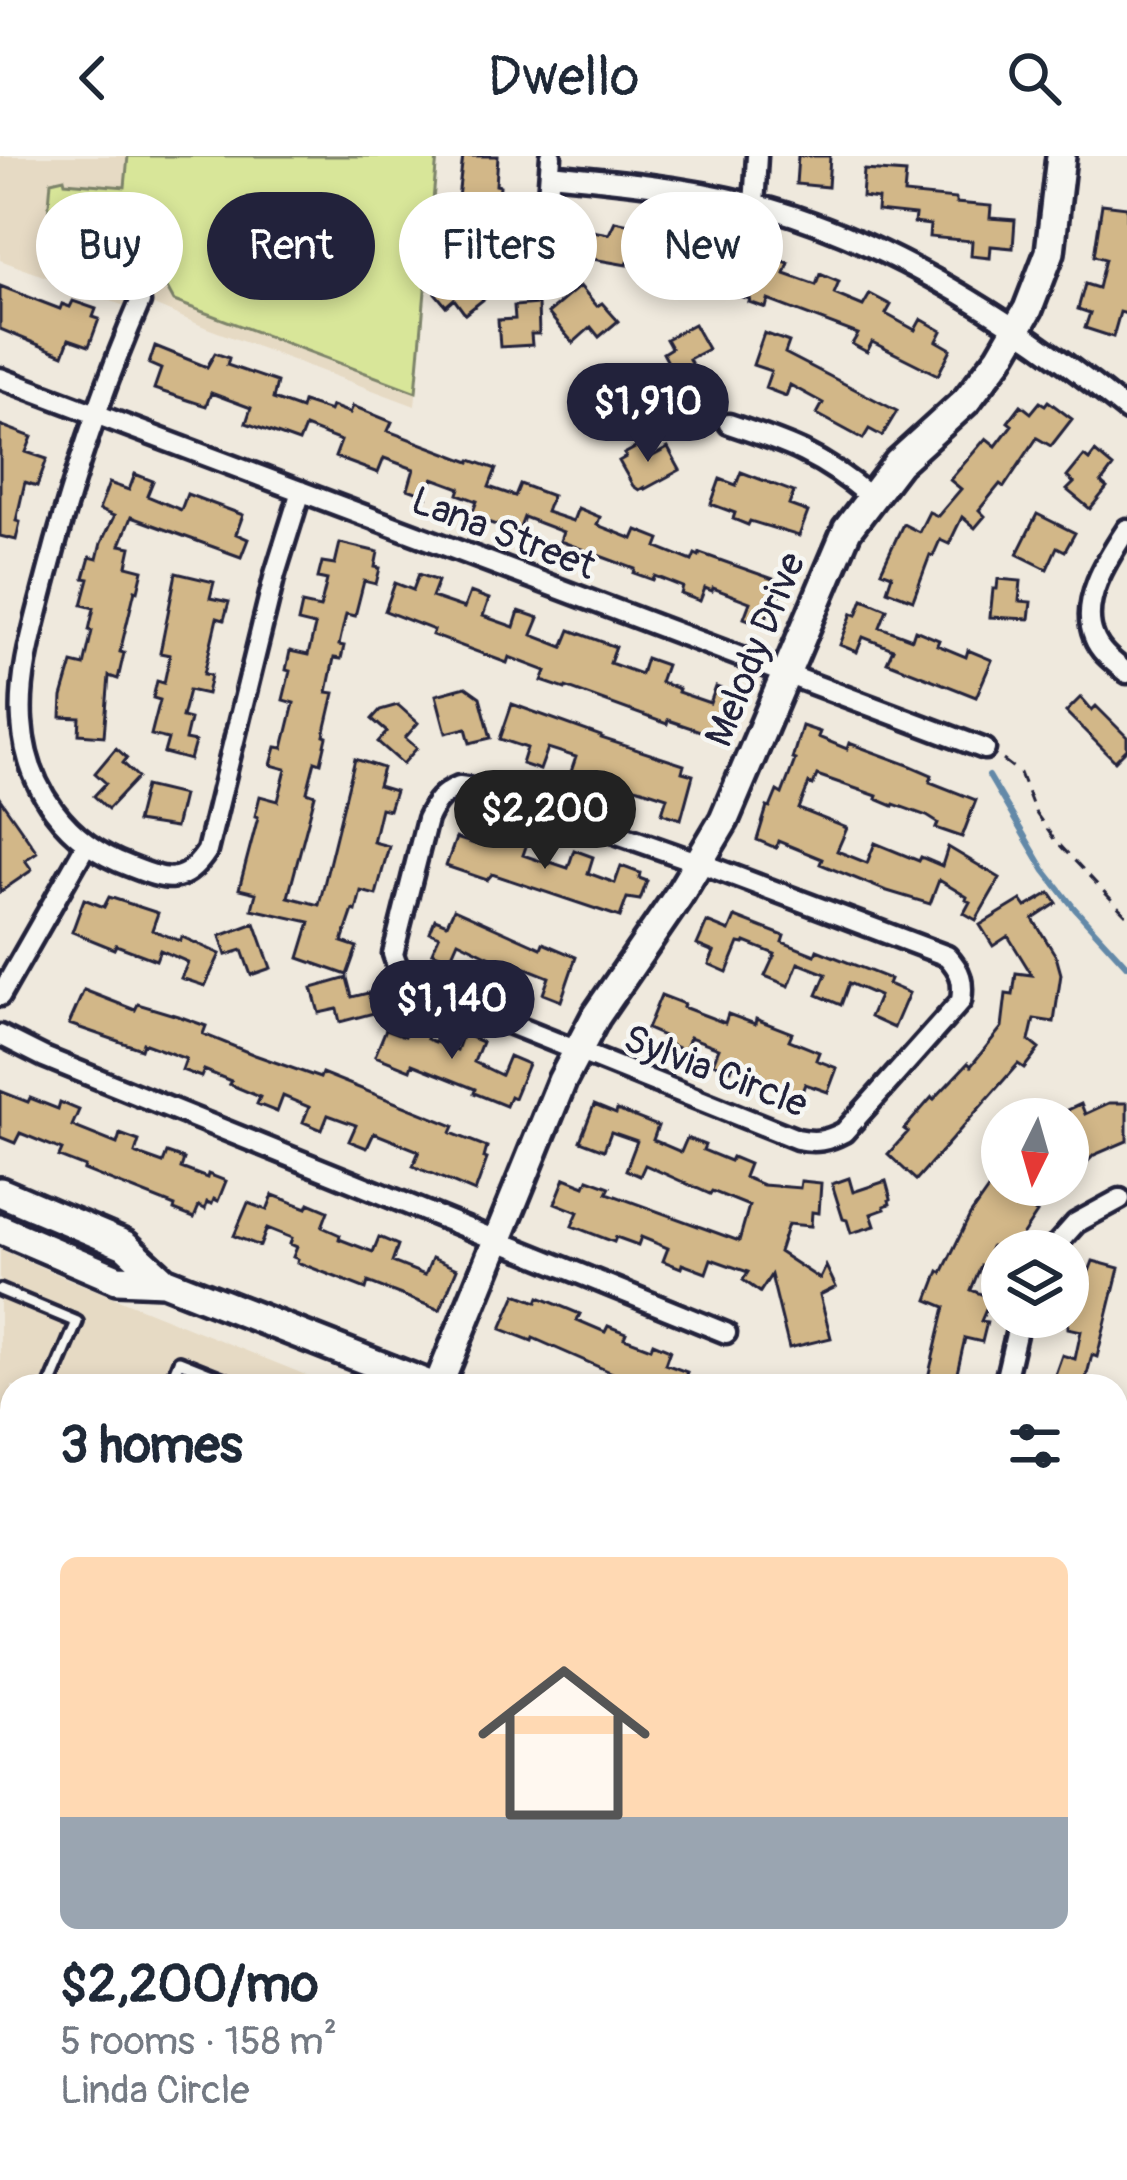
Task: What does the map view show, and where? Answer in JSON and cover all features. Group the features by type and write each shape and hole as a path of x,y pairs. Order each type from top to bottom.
{"street":[{"path":"755,192 758,156"},
{"name":"Melody Drive","path":"440,1374 550,1108 616,984 700,863 724,820 847,530 898,463 966,400 1017,330 1050,253 1060,156"},
{"path":"550,165 694,192"},
{"path":"783,213 882,252 1064,360 1127,411"},
{"path":"140,302 95,412 64,510 28,649 21,719 36,779 67,827 108,858 162,879 178,878 196,869 207,851 275,574 301,490"},
{"name":"Lana Street","path":"0,378 985,749"},
{"path":"729,424 806,451 870,496"},
{"path":"1127,530 1100,575 1090,617 1094,637 1105,655 1127,673"},
{"path":"578,1052 428,991 398,970 394,954 398,935 435,803 459,786 495,791 700,863"},
{"path":"0,996 86,845"},
{"name":"Sylvia Circle","path":"578,1052 814,1142 844,1132 961,1001 964,985 947,956 700,863"},
{"path":"0,1035 44,1058 726,1333"},
{"path":"0,1192 125,1245 164,1281"},
{"path":"1070,1230 1120,1199"},
{"path":"0,1229 117,1279 164,1281 404,1374"},
{"path":"1007,1374 1015,1338"}],"lane":[{"path":"0,1290 77,1322 55,1374"},
{"path":"174,1374 179,1361 212,1374"}],"path":[{"path":"985,749 1020,773 1035,812 1054,839 1127,916"}],"shaded area":[{"path":"0,156 437,156 434,192 399,192 399,300 424,300 415,406 154,305 149,315 108,300 183,300 183,192 36,192 36,273 0,260"},
{"path":"0,1249 303,1374 0,1374"}],"green space":[{"path":"128,156 437,156 434,192 399,192 399,300 424,300 416,392 174,301 183,300 183,192 50,192 51,181 64,178 65,182 125,187"}],"building":[{"path":"463,156 498,156 499,192 459,192"},
{"path":"798,156 830,156 828,187 796,184"},
{"path":"864,170 906,173 904,194 991,206 990,218 1015,220 1013,248 991,246 990,258 971,256 972,241 929,237 930,225 914,223 915,215 877,211 878,199 862,197"},
{"path":"1102,204 1127,207 1127,314 1120,312 1113,337 1085,328 1090,313 1078,309 1085,284 1098,288 1105,259 1094,256"},
{"path":"615,221 621,222 621,264 597,260 597,232 609,234"},
{"path":"783,261 789,263 785,274 816,285 820,274 839,282 834,294 863,306 870,294 891,305 886,314 915,330 921,319 942,331 937,341 951,349 938,375 872,342 867,352 852,344 858,334 768,300 783,300"},
{"path":"0,286 60,309 73,301 96,309 93,317 99,319 89,346 69,339 63,355 0,329"},
{"path":"455,300 483,300 465,314"},
{"path":"563,300 592,300 597,306 602,303 618,321 599,337 591,327 573,343 548,313"},
{"path":"750,300 768,300 766,308"},
{"path":"538,304 539,334 531,334 532,345 500,347 498,320 515,319 514,306"},
{"path":"694,324 708,349 689,359 695,370 677,379 663,353 671,348 666,339"},
{"path":"764,333 789,342 785,353 897,411 882,436 869,429 863,439 817,414 823,403 790,385 786,396 765,388 771,371 753,365"},
{"path":"155,346 207,367 215,353 229,358 227,365 277,382 273,399 301,409 303,402 350,413 353,406 392,422 388,431 496,469 489,487 515,496 520,484 552,496 546,512 573,521 578,508 600,517 597,525 633,539 637,530 660,539 657,547 692,561 700,553 776,580 772,591 781,594 775,610 770,608 763,625 744,618 750,602 713,588 705,588 700,601 681,594 683,587 634,573 635,569 560,541 563,532 524,517 518,533 471,516 477,501 458,494 460,488 433,478 427,496 408,489 414,469 384,458 378,473 335,457 341,441 305,427 299,442 246,423 251,408 211,393 206,406 154,389 161,369 149,364"},
{"path":"629,376 665,386 641,399 664,405 659,427 613,408 617,391 625,393"},
{"path":"1048,401 1072,419 1051,446 1037,438 1004,487 1000,484 979,510 985,516 975,528 962,517 949,544 940,540 913,600 887,590 892,575 881,571 903,524 919,532 929,512 938,516 961,489 950,480 986,438 996,446 1021,405 1031,413 1040,402"},
{"path":"0,425 32,437 26,452 47,459 37,486 25,482 16,540 0,536"},
{"path":"657,436 651,457 668,448 680,470 639,490 619,461"},
{"path":"1095,452 1113,467 1101,483 1107,488 1090,509 1067,490 1074,483 1067,477 1084,456 1089,460"},
{"path":"741,472 794,492 789,505 808,512 799,536 750,521 748,525 733,519 735,513 711,504 720,479 736,485"},
{"path":"135,474 153,481 147,496 181,510 187,494 243,515 236,534 248,539 241,557 131,517 120,545 131,547 127,566 143,570 120,652 124,653 118,679 109,676 104,736 79,734 80,718 61,717 72,663 84,666 92,631 94,608 82,605 89,579 84,578 90,557 97,559 114,516 99,510 109,483 129,490"},
{"path":"1037,514 1075,533 1065,551 1057,547 1047,569 1017,554"},
{"path":"340,543 378,552 375,567 380,568 376,584 364,581 355,616 346,614 341,659 334,658 327,692 334,693 327,737 307,792 315,795 288,897 319,905 355,759 383,768 378,786 395,791 389,810 381,808 373,842 389,846 376,895 361,891 342,942 357,947 347,975 299,958 310,922 252,909 256,893 239,889 260,796 278,801 286,769 271,765 276,747 283,748 294,703 283,700 290,651 308,655 315,626 298,622 302,604 320,608 327,580 318,578 322,562 335,564"},
{"path":"176,573 214,582 210,598 229,602 224,620 217,618 204,674 211,675 207,694 189,690 182,717 190,719 185,740 195,742 190,760 164,753 168,739 151,735 160,700 153,698 157,681 164,683 170,655 160,653"},
{"path":"419,574 438,581 432,597 464,608 470,592 489,599 483,616 514,627 519,611 539,618 532,635 563,647 570,630 616,647 610,663 641,674 646,658 666,665 660,682 678,692 710,703 716,687 735,694 727,716 723,714 715,736 668,720 667,724 542,681 546,671 509,657 507,663 432,635 434,630 385,611 395,583 413,590"},
{"path":"998,579 1021,581 1019,601 1031,602 1029,619 990,617"},
{"path":"863,599 887,609 880,627 912,639 915,630 966,657 968,650 992,660 976,697 887,662 893,649 863,637 857,652 840,645"},
{"path":"466,687 480,697 491,738 470,743 466,728 446,733 436,695"},
{"path":"1081,697 1127,737 1127,749 1115,761 1066,712"},
{"path":"512,704 684,765 682,772 693,775 681,819 662,813 667,797 639,788 619,783 613,799 594,793 597,784 570,775 576,757 548,748 540,770 522,764 527,748 500,739"},
{"path":"398,705 418,723 405,738 417,748 403,764 378,742 387,732 372,719 380,710"},
{"path":"802,726 847,749 849,743 911,766 932,775 930,782 976,800 962,837 936,828 938,823 927,816 817,775 799,809 847,828 837,851 867,863 875,843 942,866 948,847 1000,878 976,920 964,913 970,902 967,897 939,880 930,904 820,864 822,859 778,841 776,848 757,840 767,807 777,791 782,794"},
{"path":"116,748 138,777 108,809 94,796 106,783 95,773"},
{"path":"145,786 183,795 175,828 136,822"},
{"path":"0,799 37,852 25,860 32,870 0,892"},
{"path":"480,828 529,838 523,855 549,864 568,868 574,850 593,857 588,873 615,883 621,866 640,873 639,878 647,881 640,900 627,898 620,917 492,874 487,880 446,866 456,838 475,844"},
{"path":"1050,893 1057,903 1033,919 1056,956 1061,974 1054,1022 1034,1019 1029,1041 1039,1049 1024,1068 1018,1064 988,1098 981,1098 981,1106 916,1180 888,1154 932,1097 968,1063 971,1066 1002,1027 1006,994 1013,995 1016,973 1032,975 1008,936 993,946 980,925 1021,900 1026,907"},
{"path":"109,897 158,913 152,930 220,954 205,986 181,978 188,962 160,950 156,960 72,932 84,899 104,907"},
{"path":"454,909 541,948 543,943 576,957 561,1001 543,994 549,977 521,966 512,987 496,980 503,963 458,941 450,959 432,952 439,936 430,932 435,919 447,924"},
{"path":"735,917 784,936 782,942 815,955 817,950 890,979 888,984 909,993 894,1028 870,1017 879,996 849,983 841,1005 817,995 826,974 798,963 789,986 765,976 775,954 745,942 739,943 727,972 709,964 714,952 697,945 707,922 729,931"},
{"path":"255,923 271,968 251,975 242,950 226,955 220,936"},
{"path":"347,978 352,997 368,993 374,1013 340,1022 337,1009 319,1013 312,988"},
{"path":"84,990 135,1010 138,1004 206,1026 203,1034 255,1055 320,1078 322,1073 454,1126 451,1133 487,1147 475,1192 413,1166 419,1151 374,1133 367,1148 349,1141 356,1125 328,1115 322,1130 303,1122 309,1107 283,1096 277,1112 257,1104 260,1097 229,1084 231,1081 204,1070 201,1077 182,1070 186,1059 69,1024"},
{"path":"661,995 725,1023 728,1014 792,1033 789,1040 819,1052 816,1060 837,1068 828,1092 805,1084 800,1097 757,1080 760,1074 713,1063 719,1048 690,1037 685,1051 666,1043 668,1038 647,1029"},
{"path":"411,1022 431,1030 427,1039 457,1050 463,1034 482,1042 474,1062 501,1075 509,1056 528,1064 514,1098 510,1096 506,1106 412,1064 410,1070 375,1056 386,1029 405,1036"},
{"path":"0,1091 28,1102 30,1098 58,1109 60,1102 79,1110 72,1126 117,1144 120,1134 139,1141 135,1153 163,1163 167,1153 184,1159 181,1168 226,1181 218,1201 207,1202 205,1209 199,1206 194,1218 84,1170 59,1157 62,1150 20,1133 15,1143 0,1137"},
{"path":"1109,1103 1127,1103 1127,1141 1089,1160 1089,1112"},
{"path":"594,1105 658,1126 653,1140 681,1152 687,1138 705,1145 703,1150 749,1164 744,1177 763,1185 800,1188 801,1181 821,1183 819,1213 812,1212 811,1226 788,1224 779,1252 820,1279 826,1266 836,1287 820,1295 831,1338 789,1348 771,1275 760,1292 743,1280 748,1272 711,1259 706,1273 682,1264 681,1268 663,1261 668,1248 641,1237 638,1245 616,1237 614,1242 572,1226 578,1212 555,1203 565,1178 585,1186 588,1179 610,1187 607,1193 739,1241 749,1206 645,1165 640,1176 626,1170 637,1141 611,1132 604,1150 580,1141"},
{"path":"849,1178 853,1192 886,1181 891,1199 885,1209 871,1214 875,1226 851,1233 832,1184"},
{"path":"273,1195 328,1211 322,1227 340,1235 339,1239 373,1252 379,1237 398,1245 392,1262 425,1275 432,1258 457,1269 440,1310 368,1282 366,1289 297,1262 292,1238 267,1228 260,1246 234,1236 248,1203 267,1210"},
{"path":"981,1199 981,1206 1027,1206 1037,1213 1026,1230 981,1230 981,1265 971,1290 981,1294 983,1338 982,1342 965,1338 957,1374 929,1374 945,1307 928,1300 939,1271 942,1273"},
{"path":"1093,1261 1119,1268 1097,1357 1092,1355 1087,1374 1055,1374 1062,1355 1075,1359 1080,1338 1089,1338"},
{"path":"516,1294 537,1302 539,1297 580,1314 577,1320 605,1332 608,1326 626,1333 624,1338 670,1350 665,1364 687,1372 615,1374 501,1329"}],"waterway":[{"path":"989,776 1045,871 1127,966"}]}
